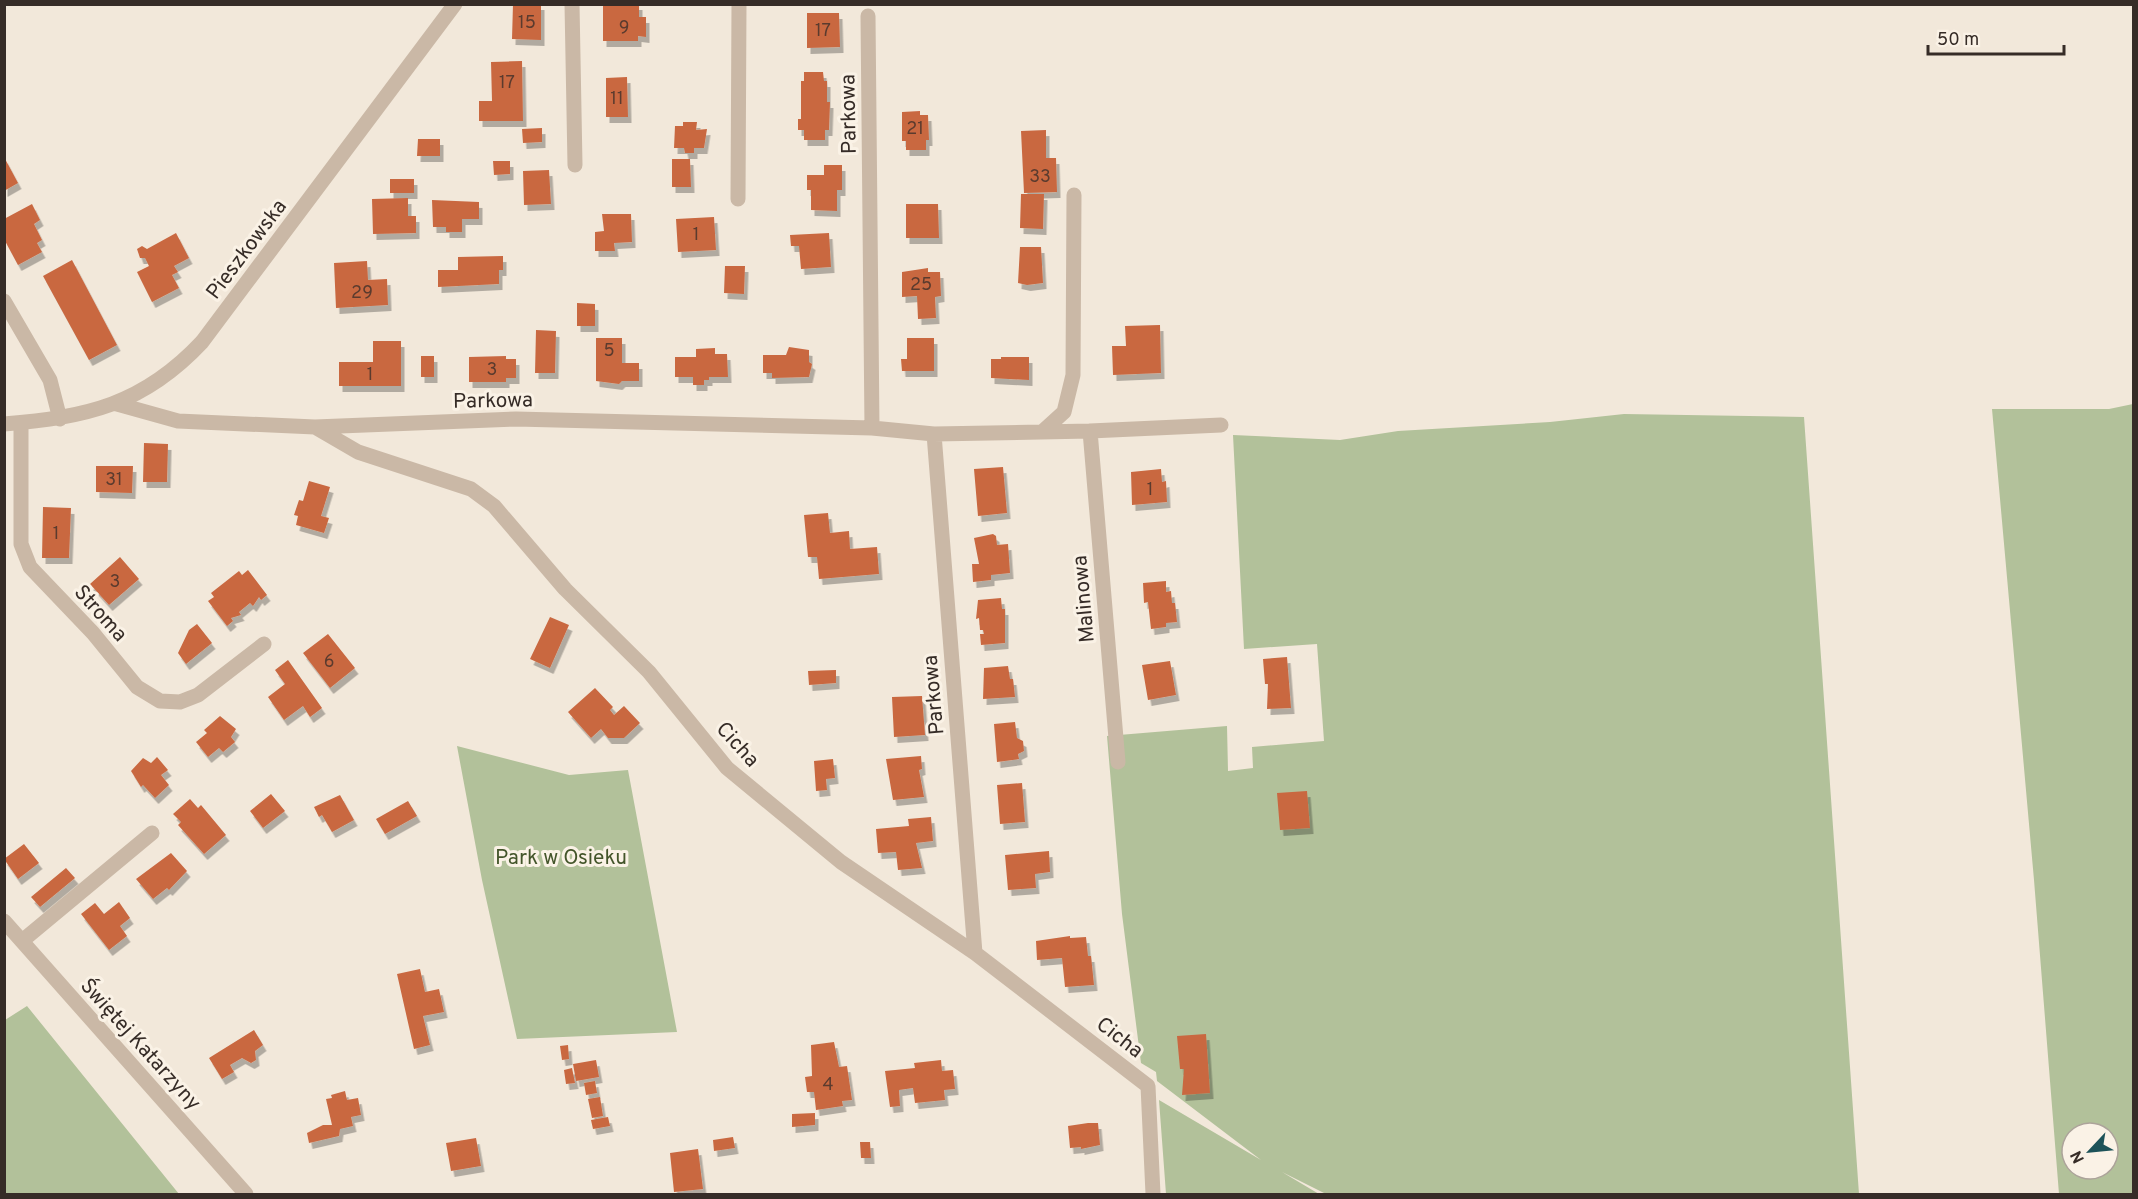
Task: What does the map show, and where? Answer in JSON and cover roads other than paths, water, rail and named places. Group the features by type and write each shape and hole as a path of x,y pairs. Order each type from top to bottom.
{"street":[{"name":"Pieszkowska","path":"4,424 60,419 117,404 161,378 186,359 202,342 456,4"},
{"path":"572,4 575,165"},
{"path":"738,199 739,4"},
{"name":"Parkowa","path":"868,16 872,428"},
{"path":"1042,432 1064,412 1073,375 1074,195"},
{"path":"4,302 50,380 60,419"},
{"name":"Parkowa","path":"117,404 178,421 315,427 516,419 872,428 934,434 1090,431 1221,425"},
{"name":"Stroma","path":"21,423 21,544 30,567 93,633 137,687 160,701 180,702 198,695 264,644"},
{"name":"Cicha","path":"315,427 358,452 471,489 494,506 565,589 649,672 727,768 841,862 975,953 1148,1086 1153,1194"},
{"name":"Malinowa","path":"1090,431 1118,762"},
{"name":"Parkowa","path":"934,434 975,953"},
{"path":"22,941 152,833"},
{"name":"Świętej Katarzyny","path":"4,921 246,1194"}],"park label":[{"name":"Park w Osieku","path":"561,857"}]}
